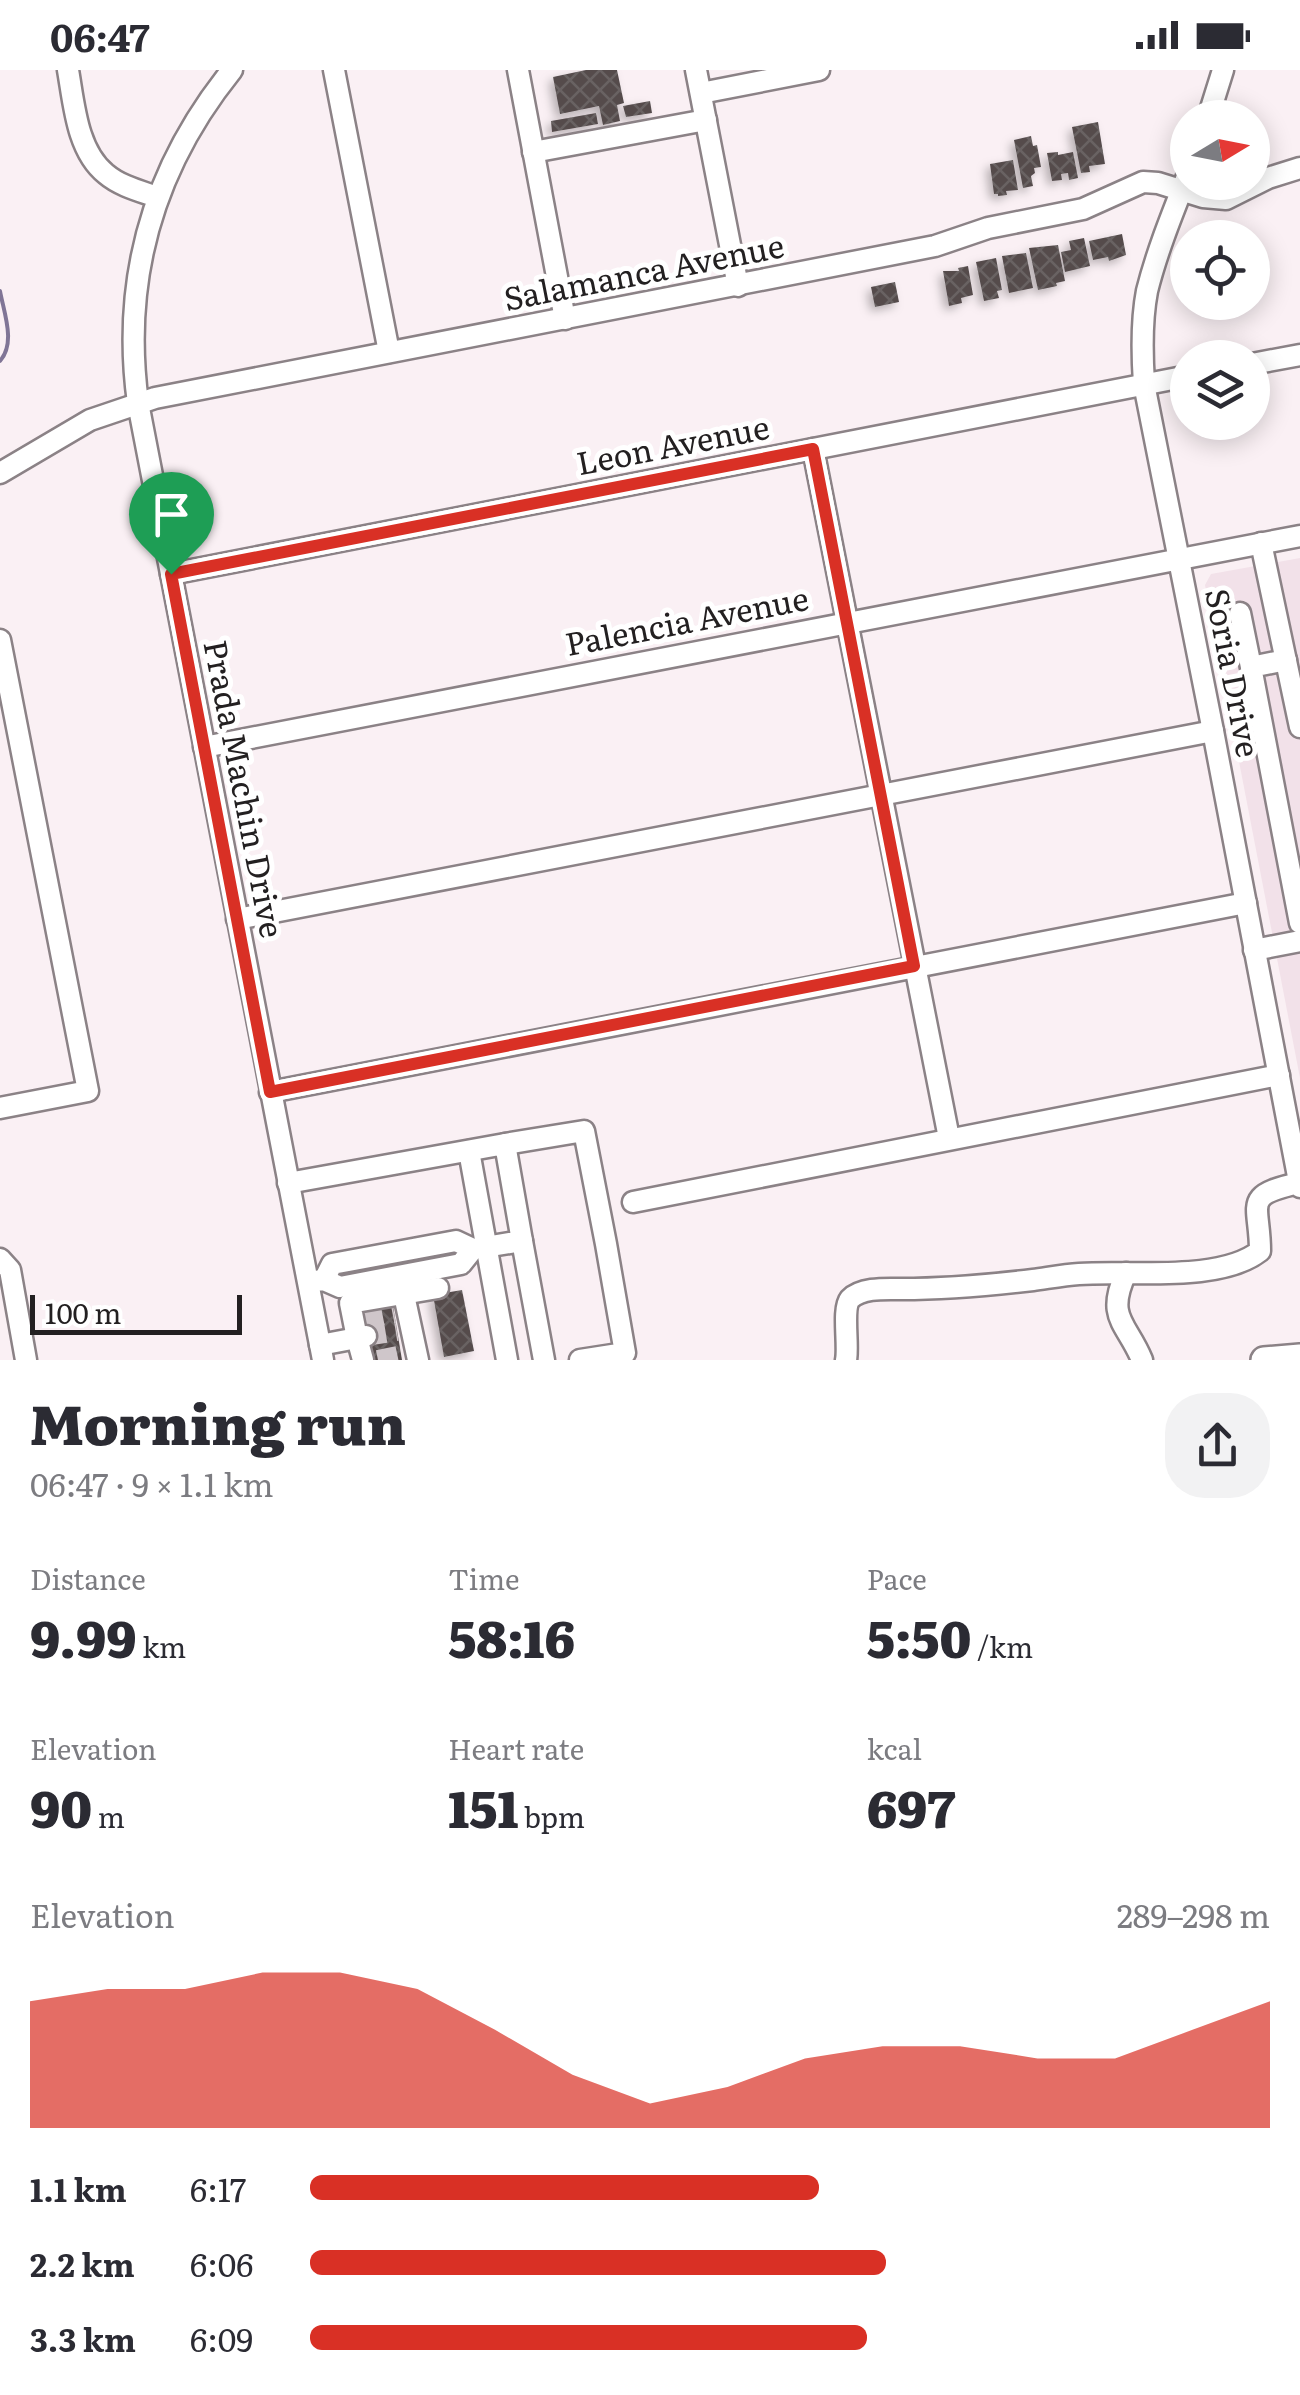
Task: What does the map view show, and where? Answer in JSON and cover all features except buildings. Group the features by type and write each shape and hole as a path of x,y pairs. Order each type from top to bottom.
{"main road":[{"path":"1264,1360 1300,1357"}],"street":[{"path":"68,70 84,145 97,166 108,176 158,197"},
{"name":"Prada Machin Drive","path":"232,70 188,132 158,197 141,256 134,304 133,359 138,403 288,1183 316,1281 321,1352"},
{"path":"334,70 389,352"},
{"path":"518,70 564,319"},
{"path":"696,70 738,286"},
{"path":"701,93 818,70"},
{"path":"1213,100 1222,70"},
{"path":"533,152 706,120"},
{"name":"Salamanca Avenue","path":"1270,177 1300,168"},
{"name":"Salamanca Avenue","path":"0,473 90,420 138,403 935,246 988,228 1083,209 1143,182 1170,183"},
{"name":"Soria Drive","path":"1177,200 1147,294 1142,342 1144,384 1300,1185"},
{"path":"1270,361 1300,355"},
{"name":"Leon Avenue","path":"171,574 1170,379"},
{"path":"813,449 948,1138"},
{"name":"Palencia Avenue","path":"204,747 1300,536"},
{"path":"1261,543 1300,727"},
{"path":"1240,613 1300,923"},
{"path":"0,640 88,1091 0,1108"},
{"path":"1251,667 1286,660"},
{"path":"238,919 1213,730"},
{"path":"270,1092 1246,904"},
{"path":"1254,950 1300,941"},
{"path":"633,1202 1279,1075"},
{"path":"288,1183 584,1131 624,1353 580,1360"},
{"path":"505,1144 544,1360"},
{"path":"469,1151 479,1248 507,1360"},
{"path":"846,1360 846,1309 850,1300 864,1292 956,1288 1078,1274 1176,1272 1251,1258 1260,1251 1255,1214 1262,1196 1271,1189 1300,1185"},
{"path":"316,1281 332,1264 456,1241 479,1248 522,1241"},
{"path":"0,1260 10,1270 26,1360"},
{"path":"1126,1273 1119,1289 1118,1317 1142,1360"},
{"path":"403,1316 438,1288"},
{"path":"363,1360 360,1329 350,1303 403,1316"},
{"path":"403,1316 412,1356"},
{"path":"321,1352 360,1329"}],"shaded area":[{"path":"1300,558 1300,1078 1205,585 1211,574"}],"waterway":[{"path":"0,291 8,337 0,361"}],"tunnel":[{"path":"363,1319 394,1313"},
{"path":"366,1336 397,1331"},
{"path":"378,1360 402,1355"}],"route":[{"path":"813,449 914,966 270,1092 171,574 813,449"}]}
